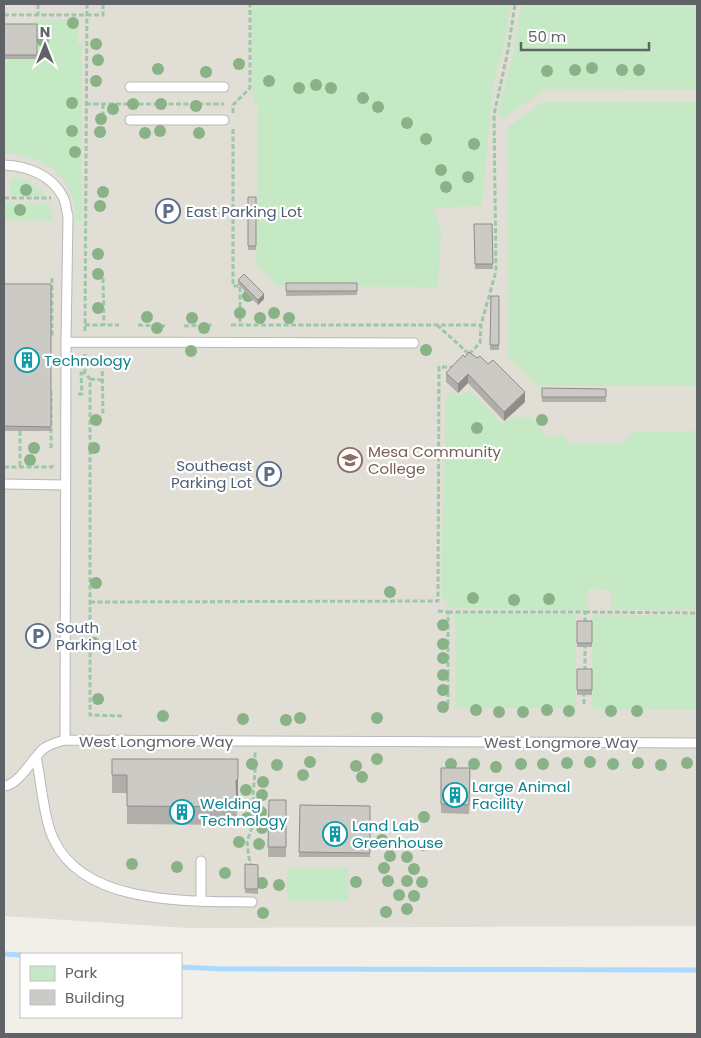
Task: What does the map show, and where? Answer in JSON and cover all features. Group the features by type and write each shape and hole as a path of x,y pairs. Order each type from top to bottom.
{"lane":[{"path":"130,86 224,86"},
{"path":"130,120 224,120"},
{"path":"4,165 19,166 40,173 55,184 64,198"},
{"name":"West Longmore Way","path":"64,198 68,216 65,740 697,743"},
{"path":"66,342 414,343"},
{"path":"4,484 65,485"},
{"path":"4,786 8,786 16,781 49,745 65,740"},
{"path":"36,757 52,838 62,856 98,883 161,899 252,902"},
{"path":"201,861 201,901"}],"path":[{"path":"38,4 38,15"},
{"path":"87,4 85,325 119,325"},
{"path":"4,15 103,15 103,4"},
{"path":"233,114 233,105 250,88 250,4"},
{"path":"462,360 480,343 481,325 496,270 494,116 508,50 515,4"},
{"path":"86,104 224,104"},
{"path":"103,104 103,132"},
{"path":"233,124 234,286 240,286 240,325"},
{"path":"4,198 64,198"},
{"path":"52,278 52,344"},
{"path":"103,278 104,325"},
{"path":"437,324 469,354"},
{"path":"138,325 166,326"},
{"path":"184,326 214,325"},
{"path":"231,325 481,325"},
{"path":"85,354 85,373 90,379 90,715 122,716"},
{"path":"102,356 103,416"},
{"path":"90,602 438,601 440,367 455,367"},
{"path":"90,379 102,380"},
{"path":"51,382 51,449"},
{"path":"20,431 20,467"},
{"path":"4,467 52,467 52,458"},
{"path":"438,611 697,613"},
{"path":"448,612 448,706"},
{"path":"585,631 586,612"},
{"path":"584,677 585,640"},
{"path":"584,686 584,704"},
{"path":"252,869 247,842 255,818 253,795 255,760"}],"shaded area":[{"name":"Mesa Community College","path":"4,4 697,4 697,926 187,928 4,916"}],"green space":[{"path":"252,4 511,4 503,49 493,84 482,206 434,208 441,234 438,287 278,286 256,264 258,104 253,103"},
{"path":"521,4 697,4 697,90 546,89 502,119 497,115 514,51"},
{"path":"77,20 77,43 82,43 81,221 76,221 75,205 71,192 64,180 55,171 33,158 4,153 4,59 36,59 33,21"},
{"path":"543,102 697,102 697,386 538,386 508,356 508,127"},
{"path":"13,178 23,179 31,183 46,196 11,195 10,183"},
{"path":"4,203 50,203 53,221 4,220"},
{"path":"451,390 461,396 470,390 502,424 512,417 532,417 547,437 563,434 567,443 622,443 633,432 697,431 697,610 611,610 611,590 588,589 588,610 449,608 441,594 446,400"},
{"path":"455,613 576,614 576,708 455,708"},
{"path":"592,615 697,615 697,710 592,709"},
{"path":"287,867 348,867 348,901 287,901"}],"building":[{"path":"4,24 37,24 37,55 4,55"},
{"path":"248,197 256,197 256,246 248,246"},
{"path":"474,224 492,224 493,264 475,264"},
{"path":"244,274 264,294 258,300 238,280"},
{"path":"286,283 357,283 357,291 286,291"},
{"name":"Technology","path":"4,284 51,284 51,427 4,426"},
{"path":"491,296 499,296 499,345 490,345"},
{"path":"469,352 477,358 480,356 488,364 493,360 525,392 504,412 468,374 458,384 446,373 463,355 465,357"},
{"path":"542,388 606,389 606,397 542,397"},
{"path":"577,621 592,621 592,643 577,643"},
{"path":"577,669 592,669 592,690 577,690"},
{"path":"112,759 238,759 238,778 236,781 237,807 127,806 127,775 112,775"},
{"name":"Large Animal Facility","path":"441,768 470,768 469,805 441,804"},
{"path":"269,800 286,800 286,847 268,847"},
{"name":"Land Lab Greenhouse","path":"300,805 370,806 370,853 299,852"},
{"path":"245,864 258,865 258,889 245,889"}],"waterway":[{"path":"4,954 20,955"},
{"path":"182,967 223,969 697,970"}],"place":[{"name":"East Parking Lot","path":"168,211"},
{"name":"Technology","path":"27,360"},
{"name":"Mesa Community College","path":"350,460"},
{"name":"Southeast Parking Lot","path":"269,474"},
{"name":"South Parking Lot","path":"38,636"},
{"name":"Large Animal Facility","path":"455,795"},
{"name":"Welding Technology","path":"182,812"},
{"name":"Land Lab Greenhouse","path":"335,834"}]}
